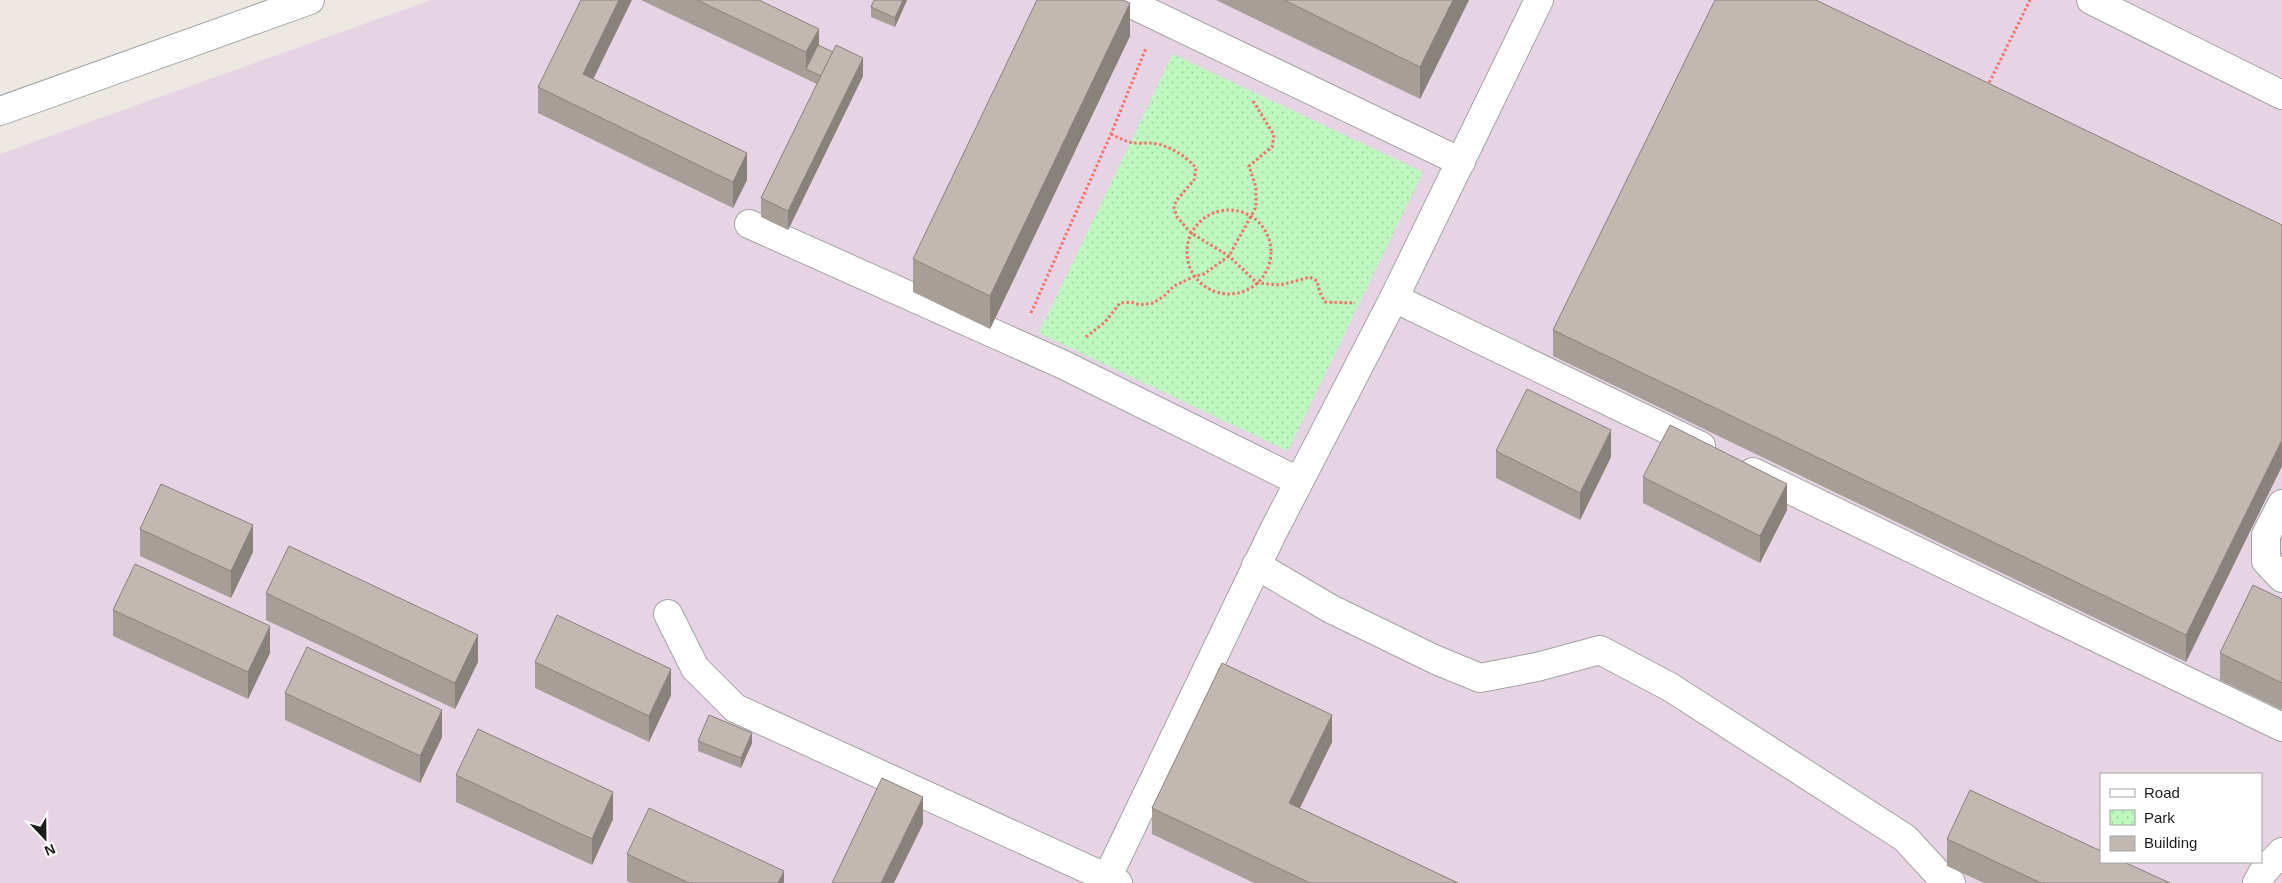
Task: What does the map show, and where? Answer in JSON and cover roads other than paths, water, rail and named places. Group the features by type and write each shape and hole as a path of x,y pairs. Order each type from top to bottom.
{"lane":[{"path":"0,111 310,0"},
{"path":"1123,0 1461,162"},
{"path":"668,614 695,668 735,708 1113,880 1256,565 1390,306 1539,0"},
{"path":"2091,0 2282,95"},
{"path":"750,224 1064,365 1298,481"},
{"path":"1390,306 1730,460 2282,727"},
{"path":"2282,504 2266,535 2266,561 2282,578"},
{"path":"1256,565 1331,609 1436,660 1480,678 1537,667 1600,650 1670,687 1905,838 1939,875 1951,883"},
{"path":"2257,883 2262,872 2282,852"}]}
